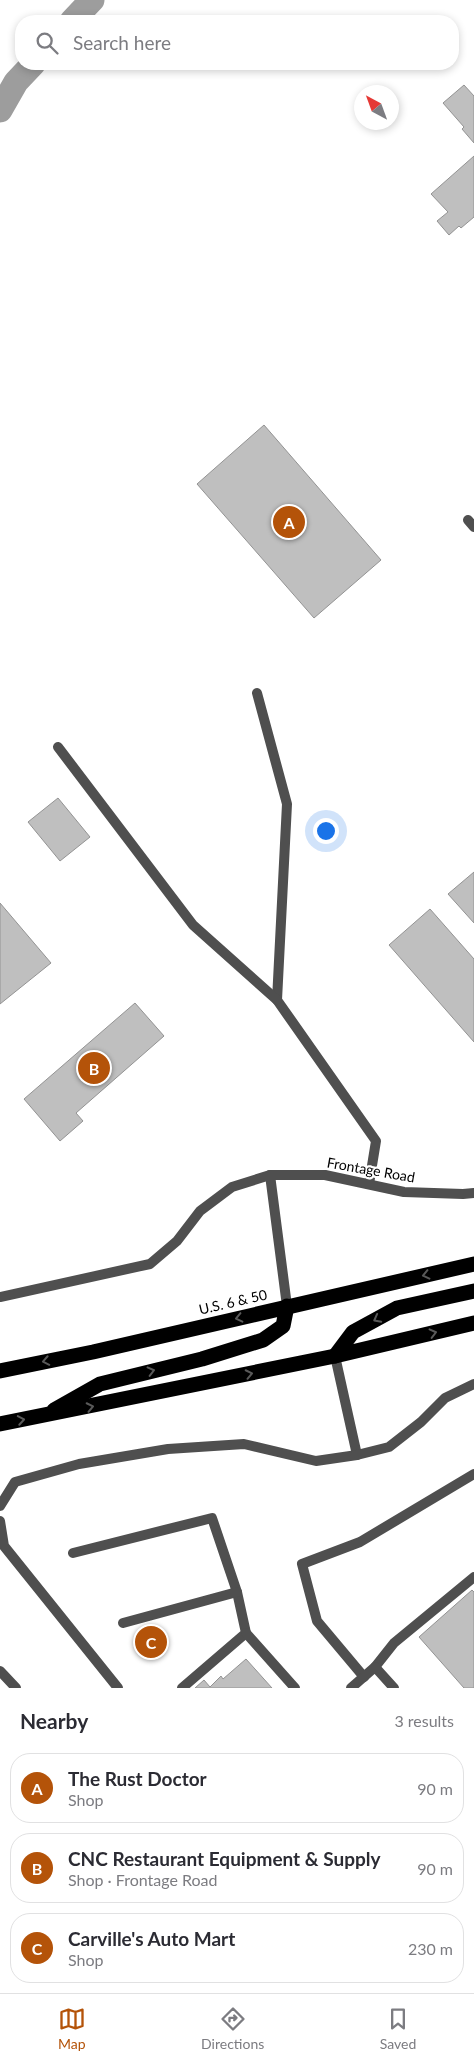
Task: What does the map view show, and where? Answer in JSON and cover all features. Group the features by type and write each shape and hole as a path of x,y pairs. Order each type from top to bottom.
{"highway":[{"name":"U.S. 6 & 50","path":"0,1370 93,1352 474,1264"},
{"path":"335,1356 353,1332 397,1308 474,1291"},
{"path":"42,1416 100,1384 202,1359 263,1340 283,1326 286,1306"},
{"path":"0,1424 335,1356 474,1323"}],"street":[{"path":"257,692 287,804 277,1000"},
{"path":"58,747 194,925 277,1000 376,1141 369,1184"},
{"path":"270,1175 286,1306"},
{"name":"Frontage Road","path":"0,1297 150,1264 177,1241 200,1211 232,1187 270,1175 324,1175 404,1192 474,1193"},
{"path":"335,1356 357,1455"},
{"path":"0,1506 15,1482 79,1464 168,1448 244,1444 316,1461 357,1455 389,1447 421,1422 445,1398 474,1384"},
{"path":"364,1677 317,1621 302,1564 360,1542 474,1474"},
{"path":"73,1554 212,1518 237,1592 246,1633 295,1688"},
{"path":"0,1521 4,1546 118,1688"},
{"path":"351,1688 375,1667 394,1643 474,1577"},
{"path":"123,1623 237,1592"},
{"path":"182,1688 246,1633"},
{"path":"375,1667 394,1688"},
{"path":"0,1671 16,1688"}],"building":[{"path":"464,85 474,96 474,143 462,129 464,127 443,103"},
{"path":"474,156 474,217 449,235 437,221 448,212 431,194"},
{"path":"264,425 381,560 314,618 197,484"},
{"path":"58,798 90,837 60,861 28,822"},
{"path":"474,872 474,923 448,894"},
{"path":"0,903 51,963 0,1004"},
{"path":"430,909 474,959 474,1042 389,945"},
{"path":"135,1003 164,1036 76,1113 83,1121 60,1141 24,1099"},
{"path":"472,1590 474,1592 474,1688 464,1688 419,1637"},
{"path":"246,1659 272,1688 195,1688 204,1680 210,1687 221,1676 223,1679"}],"waterway":[{"path":"78,15 92,0"},
{"path":"0,110 16,82 27,70"}],"place":[{"name":"The Rust Doctor","path":"289,522"},
{"name":"CNC Restaurant Equipment & Supply","path":"94,1068"},
{"name":"Carville's Auto Mart","path":"151,1642"}]}
